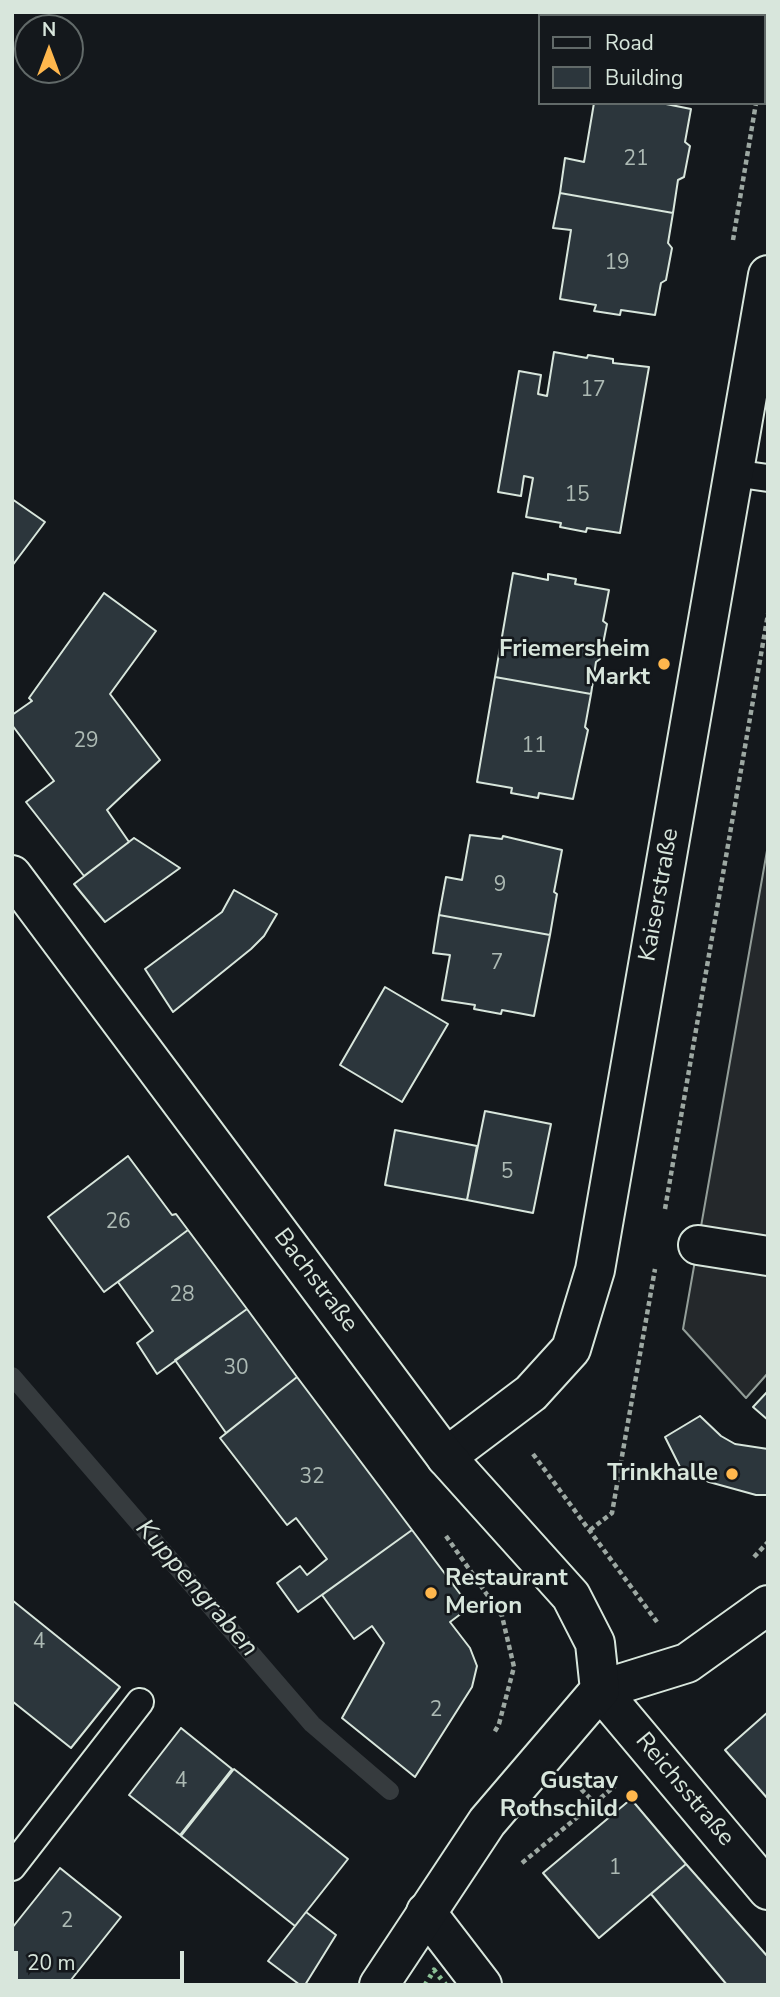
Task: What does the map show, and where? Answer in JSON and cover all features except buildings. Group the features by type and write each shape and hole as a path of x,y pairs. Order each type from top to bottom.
{"street":[{"name":"Kaiserstraße","path":"446,1457 531,1393 571,1349 591,1283 750,476 768,275"},
{"name":"Bachstraße","path":"12,875 446,1457 571,1596 595,1643 600,1690"},
{"path":"698,1245 768,1256"},
{"path":"379,1985 487,1822 600,1690 687,1663 768,1605"},
{"name":"Reichsstraße","path":"600,1690 768,1890"},
{"path":"426,1912 482,1985"}],"lane":[{"path":"12,1867 140,1702"}],"path":[{"path":"665,1212 768,614"},
{"path":"590,1530 612,1513 655,1267"},
{"path":"443,1532 502,1616 514,1667 499,1724 488,1744"}],"shaded area":[{"path":"768,845 768,1373 746,1398 683,1329"}],"waterway":[{"name":"Kuppengraben","path":"12,1376 312,1724 390,1791"}],"hedge":[{"path":"425,1985 434,1970 446,1985"}],"place":[{"name":"Friemersheim Markt","path":"664,664"},
{"name":"Trinkhalle","path":"732,1474"},
{"name":"Restaurant Merion","path":"431,1593"},
{"name":"Gustav Rothschild","path":"632,1796"}]}
